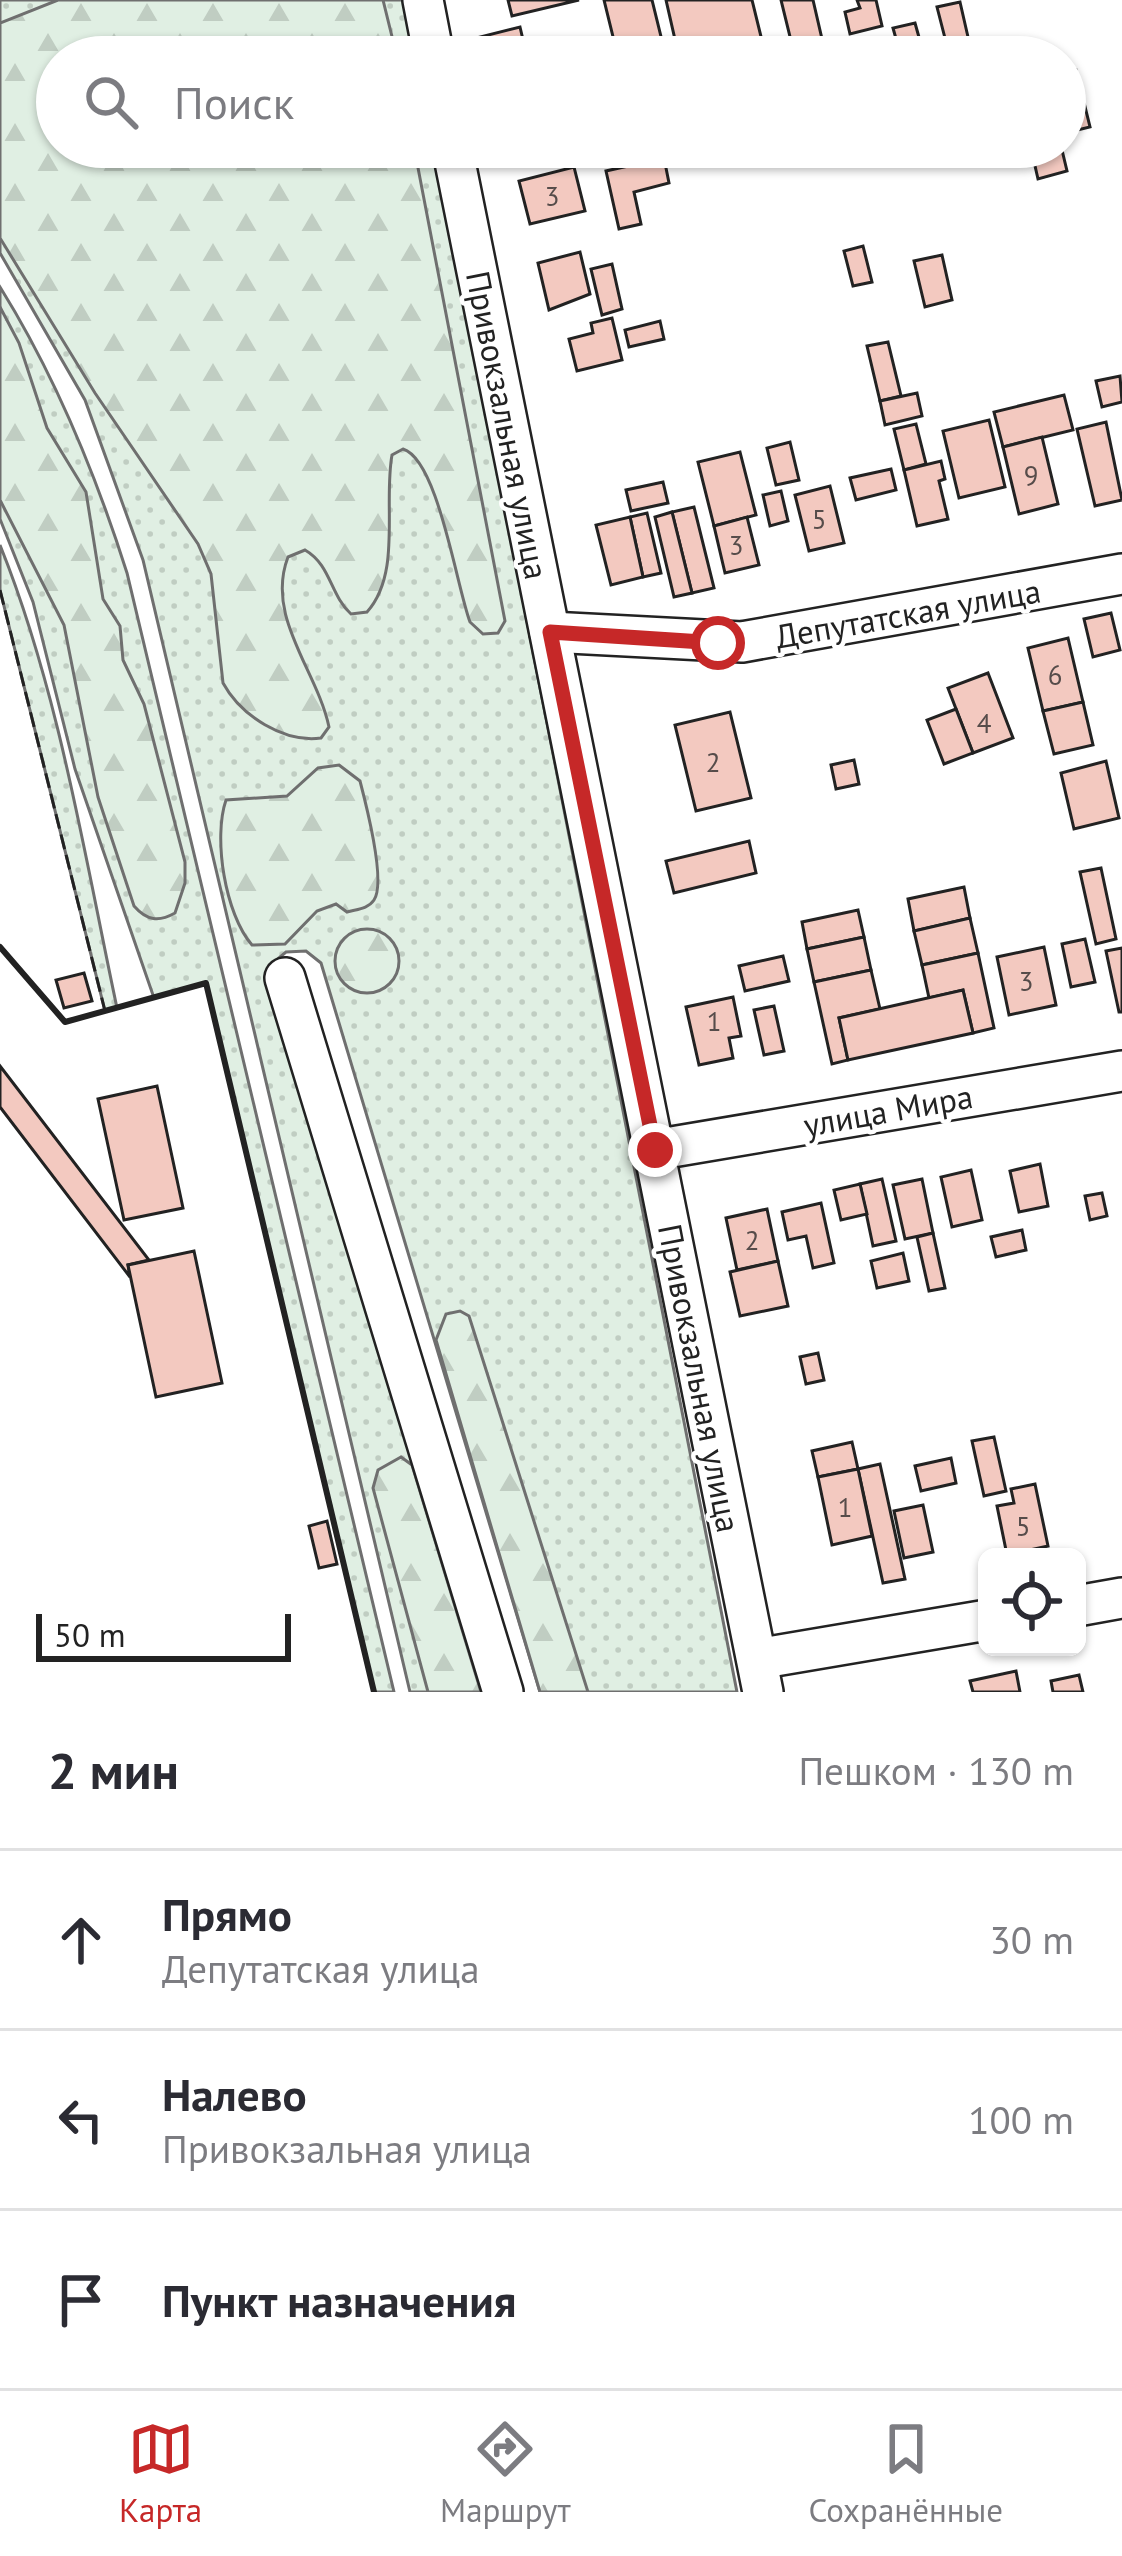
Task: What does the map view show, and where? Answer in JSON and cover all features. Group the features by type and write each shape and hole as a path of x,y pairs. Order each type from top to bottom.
{"street":[{"path":"423,0 430,36"},
{"name":"Привокзальная улица","path":"456,168 760,1675"},
{"name":"Депутатская улица","path":"550,632 742,642 1122,574"},
{"path":"285,978 503,1692"},
{"name":"улица Мира","path":"655,1150 1122,1071"},
{"path":"1086,1604 1122,1598"},
{"path":"760,1675 978,1622"}],"green space":[{"path":"0,0 405,0 412,36 36,36 36,168 438,168 737,1692 540,1692 321,963 306,951 286,952 274,962 273,983 490,1692 410,1692 143,560 85,400 0,253"},
{"path":"58,0 383,0 392,36 36,36 36,168 418,168 505,621 498,633 483,634 470,622 436,499 415,458 403,449 392,455 388,558 378,596 367,612 351,614 314,556 305,550 288,557 283,601 288,622 329,727 321,738 293,736 265,725 231,695 223,683 211,574 198,544 95,393 0,238 0,23"},
{"path":"0,287 72,426 127,573 394,1692 374,1692 206,984 154,998 75,769 33,602 0,519"},
{"path":"0,307 19,343 47,428 86,492 103,599 120,626 123,660 144,704 185,862 185,883 175,913 164,918 148,917 134,906 98,797 64,625 0,500"},
{"path":"0,545 39,658 68,774 117,1008 105,1011 0,590"},
{"path":"339,765 360,781 378,877 374,900 347,912 336,904 317,911 285,944 252,945 235,915 224,875 221,834 226,800 287,796 318,768"},
{"path":"367,929 390,938 399,961 390,984 367,993 344,984 335,961 344,938"},
{"path":"460,1311 469,1316 588,1692 540,1692 436,1340 446,1314"},
{"path":"401,1457 412,1465 481,1692 428,1692 373,1488 378,1470"}],"building":[{"path":"508,0 579,0 512,16"},
{"path":"604,0 652,0 661,36 613,36"},
{"path":"666,0 752,0 761,36 674,36"},
{"path":"781,0 813,0 821,36 790,36"},
{"path":"857,0 876,0 882,26 850,34 845,12 860,8"},
{"path":"960,2 968,36 944,36 937,7"},
{"path":"915,23 919,36 895,36 893,28"},
{"path":"520,27 522,36 484,36"},
{"path":"574,168 585,211 530,224 519,181"},
{"path":"666,168 669,183 634,192 641,224 619,229 606,171"},
{"path":"1036,168 1066,168 1067,171 1038,179"},
{"path":"863,246 872,282 853,286 844,251"},
{"path":"580,252 590,294 549,310 538,263"},
{"path":"942,255 952,300 925,307 914,261"},
{"path":"612,264 622,309 602,315 591,269"},
{"path":"612,318 622,360 577,371 569,339 593,333 591,323"},
{"path":"660,321 664,339 629,347 625,330"},
{"path":"888,342 901,396 880,401 867,346"},
{"path":"1120,376 1122,402 1102,407 1096,381"},
{"path":"917,393 922,416 885,425 880,401"},
{"path":"1064,395 1073,430 1003,447 994,412"},
{"path":"989,420 1005,487 959,498 943,431"},
{"path":"1106,422 1122,500 1095,506 1077,429"},
{"path":"916,424 926,464 904,470 894,429"},
{"path":"1042,437 1058,504 1019,514 1003,447"},
{"path":"790,442 799,480 776,485 767,448"},
{"path":"740,452 756,515 714,526 698,462"},
{"path":"941,461 945,479 939,481 948,519 917,526 904,470"},
{"path":"891,469 896,490 856,500 850,478"},
{"path":"663,482 668,503 631,511 626,490"},
{"path":"830,486 844,543 809,551 795,495"},
{"path":"781,491 788,521 770,526 763,495"},
{"path":"694,507 714,588 692,593 672,512"},
{"path":"672,512 692,593 674,597 655,517"},
{"path":"647,513 661,573 643,577 630,517"},
{"path":"630,517 643,577 611,585 596,525"},
{"path":"747,517 759,565 725,573 714,526"},
{"path":"1111,613 1120,650 1093,657 1084,619"},
{"path":"1068,638 1083,702 1043,711 1028,648"},
{"path":"988,673 1013,738 973,753 948,688"},
{"path":"1083,702 1093,745 1054,754 1043,711"},
{"path":"956,709 973,753 944,764 927,720"},
{"path":"730,712 751,798 696,811 675,725"},
{"path":"854,760 859,784 836,789 831,765"},
{"path":"1106,761 1119,818 1074,829 1061,773"},
{"path":"749,841 756,873 674,893 666,861"},
{"path":"1101,868 1116,939 1096,944 1080,872"},
{"path":"964,887 970,918 914,931 908,899"},
{"path":"858,910 864,937 807,949 802,922"},
{"path":"970,918 978,953 922,965 914,931"},
{"path":"864,937 871,970 814,982 807,949"},
{"path":"1085,939 1095,982 1071,987 1062,944"},
{"path":"1044,947 1056,1005 1009,1015 997,957"},
{"path":"1122,948 1122,1012 1119,1012 1106,951"},
{"path":"978,953 994,1028 973,1033 963,990 929,998 922,965"},
{"path":"783,956 789,981 745,991 739,966"},
{"path":"871,970 880,1009 839,1018 848,1060 832,1064 814,982"},
{"path":"84,973 92,1001 64,1008 56,980"},
{"path":"963,990 973,1033 848,1060 839,1018"},
{"path":"733,997 741,1036 729,1038 733,1058 699,1065 686,1007"},
{"path":"774,1006 784,1051 764,1055 754,1010"},
{"path":"0,1066 149,1260 128,1265 130,1277 0,1107"},
{"path":"157,1086 183,1208 124,1220 98,1099"},
{"path":"1040,1164 1048,1206 1019,1212 1010,1171"},
{"path":"971,1170 982,1220 952,1227 941,1177"},
{"path":"882,1179 896,1241 873,1246 860,1184"},
{"path":"922,1179 933,1233 905,1239 893,1185"},
{"path":"860,1184 867,1214 841,1220 834,1190"},
{"path":"1102,1193 1107,1216 1090,1220 1085,1196"},
{"path":"821,1203 834,1263 813,1268 806,1236 788,1240 782,1212"},
{"path":"767,1209 778,1261 737,1270 726,1218"},
{"path":"1022,1230 1026,1250 996,1257 991,1237"},
{"path":"933,1233 945,1288 929,1291 917,1237"},
{"path":"194,1251 222,1383 156,1397 128,1265"},
{"path":"903,1253 909,1281 877,1288 871,1261"},
{"path":"778,1261 788,1306 740,1316 730,1272"},
{"path":"818,1353 824,1380 806,1384 800,1357"},
{"path":"994,1437 1006,1491 984,1496 972,1441"},
{"path":"852,1442 858,1469 818,1477 812,1451"},
{"path":"951,1458 956,1483 921,1491 915,1466"},
{"path":"880,1464 905,1579 883,1583 858,1469"},
{"path":"858,1469 872,1536 832,1545 818,1477"},
{"path":"1035,1484 1048,1546 1006,1548 997,1506 1014,1503 1011,1489"},
{"path":"923,1505 933,1552 904,1558 894,1511"},
{"path":"327,1521 337,1564 319,1568 309,1526"},
{"path":"1016,1671 1020,1692 973,1692 970,1681"},
{"path":"1079,1675 1083,1692 1053,1692 1051,1681"}],"fence":[{"path":"0,590 105,1011"}],"wall":[{"path":"0,947 65,1022 206,983 374,1692"}],"route":[{"path":"655,1150 550,632 718,643"}]}
